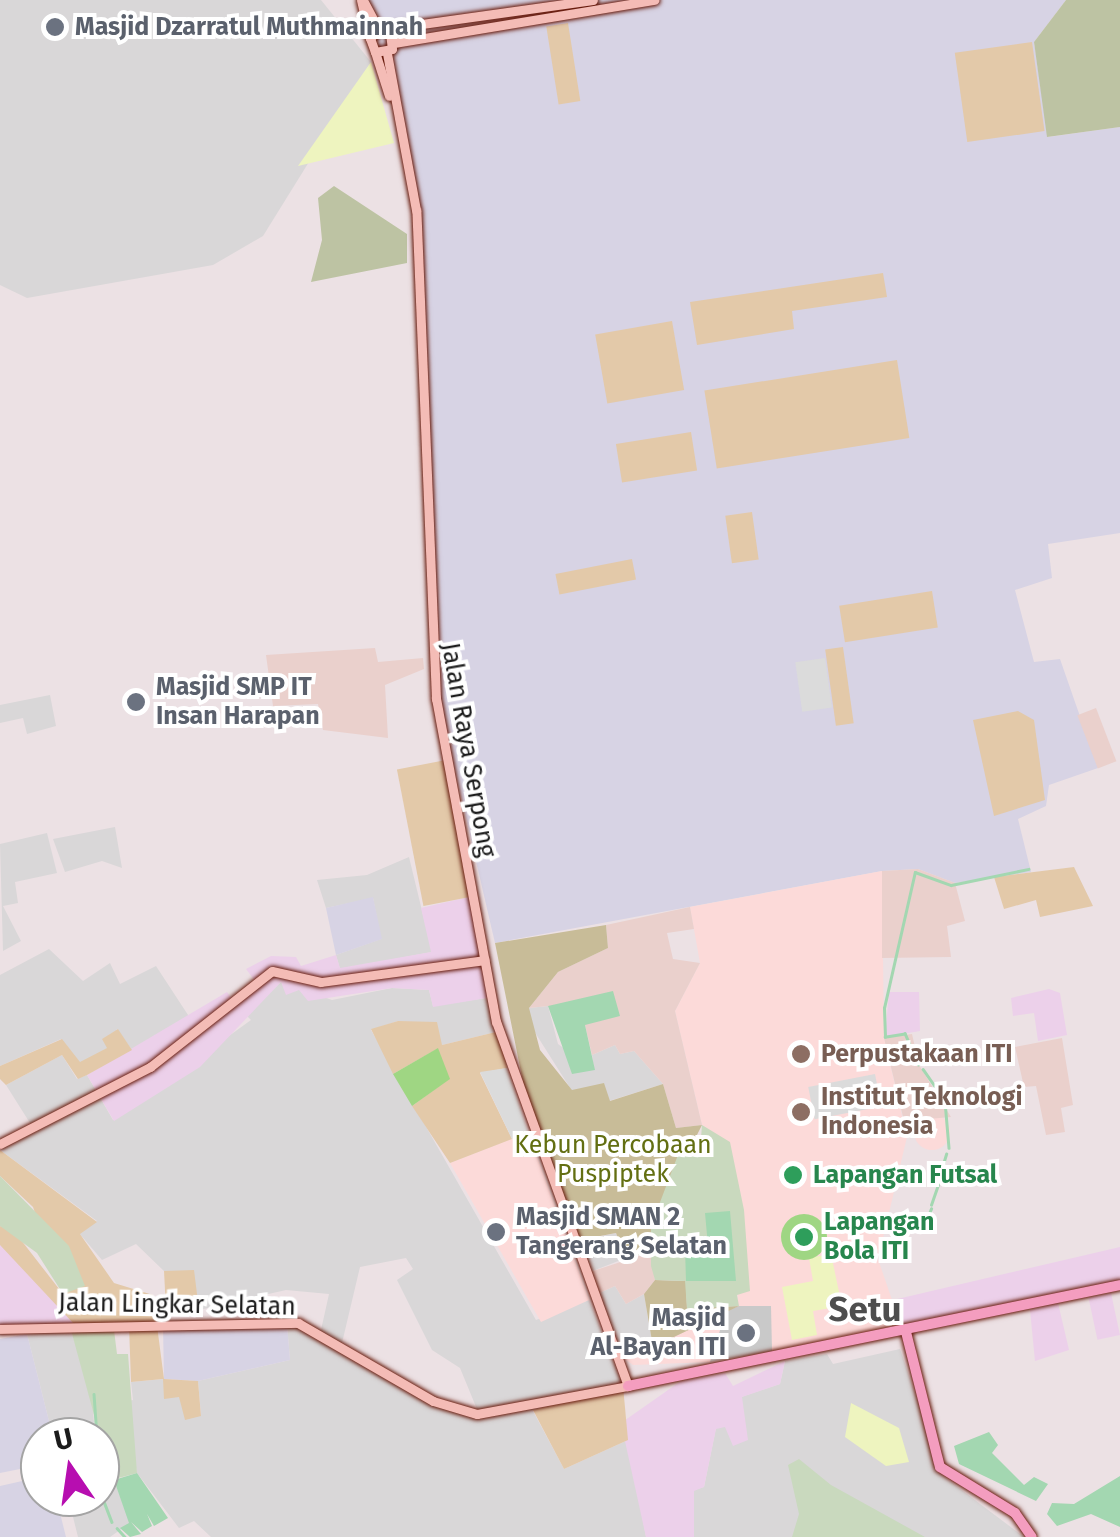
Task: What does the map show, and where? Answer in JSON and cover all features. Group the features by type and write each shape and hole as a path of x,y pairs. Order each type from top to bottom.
{"main road":[{"path":"362,0 375,34 392,38 654,0"},
{"path":"392,38 593,0"},
{"name":"Jalan Raya Serpong","path":"375,34 374,52 390,99 416,210 427,644 485,960 512,1070 628,1386"},
{"path":"374,52 387,53 392,38"},
{"name":"Jalan Raya Serpong","path":"387,53 390,99"},
{"path":"0,1144 150,1067 272,971 320,982 485,960"},
{"path":"628,1386 906,1332 1120,1285"},
{"name":"Jalan Lingkar Selatan","path":"0,1329 298,1324 433,1401 477,1414 628,1386"},
{"path":"906,1332 940,1467 1016,1513 1032,1537"}],"shaded area":[{"path":"0,0 321,0 371,62 263,236 213,265 27,298 0,285"},
{"path":"368,0 1066,0 1034,42 1048,137 1120,127 1120,533 1048,544 1052,578 1015,590 1034,662 1060,659 1098,768 1049,785 1046,806 1018,819 1031,872 955,883 918,869 882,871 495,943 440,706 417,212"},
{"path":"1066,0 1120,0 1120,127 1047,137 1034,42"},
{"path":"568,23 580,101 559,104 546,26"},
{"path":"1032,42 1045,131 967,142 955,53"},
{"path":"371,62 394,143 298,166"},
{"path":"334,186 407,234 407,263 311,282 322,240 318,198"},
{"path":"883,273 887,297 792,311 794,329 697,345 690,302"},
{"path":"672,321 684,390 607,403 595,335"},
{"path":"897,360 909,438 717,469 704,391"},
{"path":"691,432 697,471 622,482 616,444"},
{"path":"752,512 759,560 732,563 725,516"},
{"path":"632,559 636,580 559,594 555,574"},
{"path":"932,591 938,628 845,642 839,606"},
{"path":"843,647 854,723 836,726 825,650"},
{"path":"375,648 378,662 423,658 424,669 385,685 388,738 323,730 318,704 273,706 266,655"},
{"path":"825,658 832,708 802,712 795,662"},
{"path":"50,695 56,726 27,734 23,718 0,723 0,705"},
{"path":"1096,708 1116,761 1098,768 1077,715"},
{"path":"1018,711 1034,720 1045,800 994,816 973,720"},
{"path":"446,760 473,896 423,906 397,770"},
{"path":"115,827 122,868 102,861 65,872 53,839"},
{"path":"47,833 57,873 15,882 18,903 3,906 21,941 3,951 0,844"},
{"path":"409,857 432,952 340,969 336,955 381,939 373,898 326,908 317,880 367,875"},
{"path":"1074,867 1093,906 1040,917 1036,900 1004,909 994,877"},
{"path":"918,869 955,883 965,921 947,926 951,957 882,958 882,871"},
{"name":"Institut Teknologi Indonesia","path":"882,871 884,1038 907,1137 878,1259 902,1329 710,1362 633,1365 625,1359 738,1306 730,1143 702,1125 675,1011 700,963 690,907"},
{"path":"473,896 493,997 433,1007 429,990 392,988 308,1001 299,990 286,995 281,982 200,1067 114,1121 87,1075 227,992 233,1000 255,981 246,969 271,956 296,957 301,966 336,955 340,968 431,952 421,908"},
{"path":"373,897 382,939 336,955 326,908"},
{"path":"690,907 694,929 667,933 673,959 700,963 675,1011 702,1125 676,1128 663,1084 634,1051 620,1054 615,1045 592,1055 585,1025 548,1006 529,1008 558,972 608,948 606,925"},
{"path":"49,949 83,981 110,963 120,984 156,966 190,1018 132,1050 117,1029 108,1048 80,1063 61,1039 0,1066 0,975"},
{"path":"281,982 332,1000 392,988 429,990 433,1006 493,997 500,1031 442,1045 398,1021 371,1030 536,1320 589,1300 623,1386 533,1411 564,1469 628,1440 646,1537 211,1537 194,1521 179,1528 137,1473 125,1402 133,1400 131,1382 164,1379 201,1415 198,1381 290,1360 287,1324 321,1330 329,1294 286,1290 199,1310 193,1271 164,1271 136,1244 102,1260 79,1233 97,1221 0,1150 35,1131 6,1085 62,1055 77,1079 87,1075 113,1120 251,1020 246,1015","holes":["406,1258 413,1269 397,1280 432,1350 460,1368 479,1414 409,1388 342,1343 360,1267"]},
{"path":"1049,989 1060,993 1067,1035 1038,1041 1034,1013 1013,1016 1011,998"},
{"path":"613,991 620,1016 585,1025 595,1070 572,1074 548,1006"},
{"path":"889,992 919,992 920,1031 885,1037"},
{"path":"548,1006 558,1044 594,1070 592,1055 615,1045 620,1054 634,1051 663,1084 609,1101 572,1091 529,1023 529,1008"},
{"path":"398,1021 437,1022 442,1045 500,1031 507,1068 480,1073 512,1139 450,1163 412,1106 449,1079 437,1049 393,1074 371,1029"},
{"path":"118,1029 132,1050 78,1079 62,1055 6,1085 0,1079 0,1066 62,1039 80,1062 107,1048 102,1039"},
{"path":"912,1034 919,1065 951,1117 904,1121 884,1038"},
{"path":"1062,1038 1073,1105 1061,1108 1065,1132 1046,1135 1036,1086 1024,1087 1015,1047"},
{"path":"507,1068 528,1132 512,1139 480,1072"},
{"path":"875,1074 881,1106 815,1119 808,1087"},
{"path":"932,1114 945,1119 950,1132 945,1145 932,1150 919,1145 914,1132 919,1119"},
{"path":"702,1125 730,1142 744,1210 750,1291 737,1295 739,1306 687,1309 685,1281 655,1280 651,1266 651,1226 684,1139 701,1138"},
{"path":"528,1132 589,1300 541,1322 450,1163"},
{"path":"0,1150 97,1222 80,1234 114,1283 153,1295 164,1379 198,1381 201,1416 185,1420 179,1397 164,1399 163,1379 131,1382 129,1325 73,1323 0,1245 0,1226 14,1231 63,1294 33,1207 0,1176"},
{"path":"0,1176 69,1246 85,1286 63,1294 37,1253 0,1226"},
{"path":"730,1211 736,1281 686,1281 685,1248 708,1246 705,1213"},
{"path":"616,1233 626,1258 590,1272 579,1241"},
{"path":"0,1245 23,1261 73,1323 0,1330"},
{"path":"1120,1247 1120,1283 902,1329 893,1300"},
{"path":"651,1252 655,1280 644,1294 626,1304 615,1286 597,1294 590,1272"},
{"path":"831,1254 842,1306 813,1311 817,1335 792,1340 782,1287 813,1281 809,1258"},
{"path":"194,1270 199,1310 166,1309 164,1271"},
{"path":"615,1286 626,1304 644,1294 653,1347 625,1359 597,1294"},
{"path":"1111,1293 1120,1335 1097,1340 1089,1298"},
{"path":"1058,1303 1069,1350 1035,1361 1030,1310"},
{"name":"Masjid Al-Bayan ITI","path":"739,1306 771,1306 772,1351 710,1362 726,1311"},
{"path":"287,1324 290,1360 198,1381 164,1379 163,1326"},
{"path":"71,1330 92,1395 94,1417 48,1417 27,1334"},
{"path":"71,1330 114,1330 117,1354 128,1354 137,1473 120,1478 120,1417 95,1417"},
{"path":"27,1334 48,1417 20,1417 20,1469 0,1473 0,1339"},
{"path":"900,1349 943,1476 1024,1537 694,1537 694,1490 704,1487 716,1428 738,1415 741,1397 780,1384 785,1361 827,1354 833,1364"},
{"path":"785,1361 780,1384 742,1397 748,1440 733,1446 725,1427 716,1429 704,1487 694,1491 694,1537 646,1537 621,1423 681,1381 725,1373 733,1386"},
{"path":"623,1386 628,1440 564,1469 533,1410"},
{"path":"851,1403 899,1428 909,1462 886,1466 845,1437"},
{"path":"989,1432 998,1445 992,1453 1024,1485 1034,1477 1048,1484 1036,1501 959,1464 954,1446"},
{"path":"799,1459 831,1485 925,1537 792,1537 799,1514 788,1465"},
{"path":"137,1473 168,1518 154,1526 147,1514 152,1526 142,1532 131,1522 141,1534 130,1537 120,1528 129,1523 120,1497 120,1478"},
{"path":"1120,1476 1120,1527 1091,1514 1057,1526 1047,1514 1052,1503 1074,1504"},
{"path":"20,1482 20,1517 61,1517 66,1537 0,1537 0,1486"},
{"path":"120,1496 130,1523 110,1537 78,1537 73,1517 120,1517"}],"green space":[{"name":"Kebun Percobaan Puspiptek","path":"606,925 608,948 558,972 529,1008 540,1050 572,1090 604,1083 610,1101 663,1084 676,1128 702,1125 651,1226 651,1252 626,1258 616,1233 579,1240 526,1097 495,943"},
{"path":"438,1048 450,1079 412,1106 393,1074"},
{"name":"Lapangan Bola ITI","path":"804,1214 820,1221 827,1237 820,1253 804,1260 788,1253 781,1237 788,1221"},
{"path":"655,1280 686,1281 687,1308 739,1306 653,1347 644,1294"}],"waterway":[{"path":"918,1065 905,1034 885,1037 884,1008 915,872 951,885 1028,869"},
{"path":"923,1069 945,1101 949,1148"},
{"path":"940,1174 946,1154"},
{"path":"931,1205 939,1182"},
{"path":"922,1231 931,1209"},
{"path":"94,1394 96,1417"},
{"path":"110,1517 112,1522"},
{"path":"117,1528 125,1537"}],"place":[{"name":"Masjid Dzarratul Muthmainnah","path":"55,27"},
{"name":"Masjid SMP IT Insan Harapan","path":"136,702"},
{"name":"Perpustakaan ITI","path":"801,1054"},
{"name":"Institut Teknologi Indonesia","path":"801,1112"},
{"name":"Lapangan Futsal","path":"793,1175"},
{"name":"Masjid SMAN 2 Tangerang Selatan","path":"496,1232"},
{"name":"Lapangan Bola ITI","path":"804,1237"},
{"name":"Masjid Al-Bayan ITI","path":"746,1333"}],"district":[{"name":"Setu","path":"865,1309"}]}
